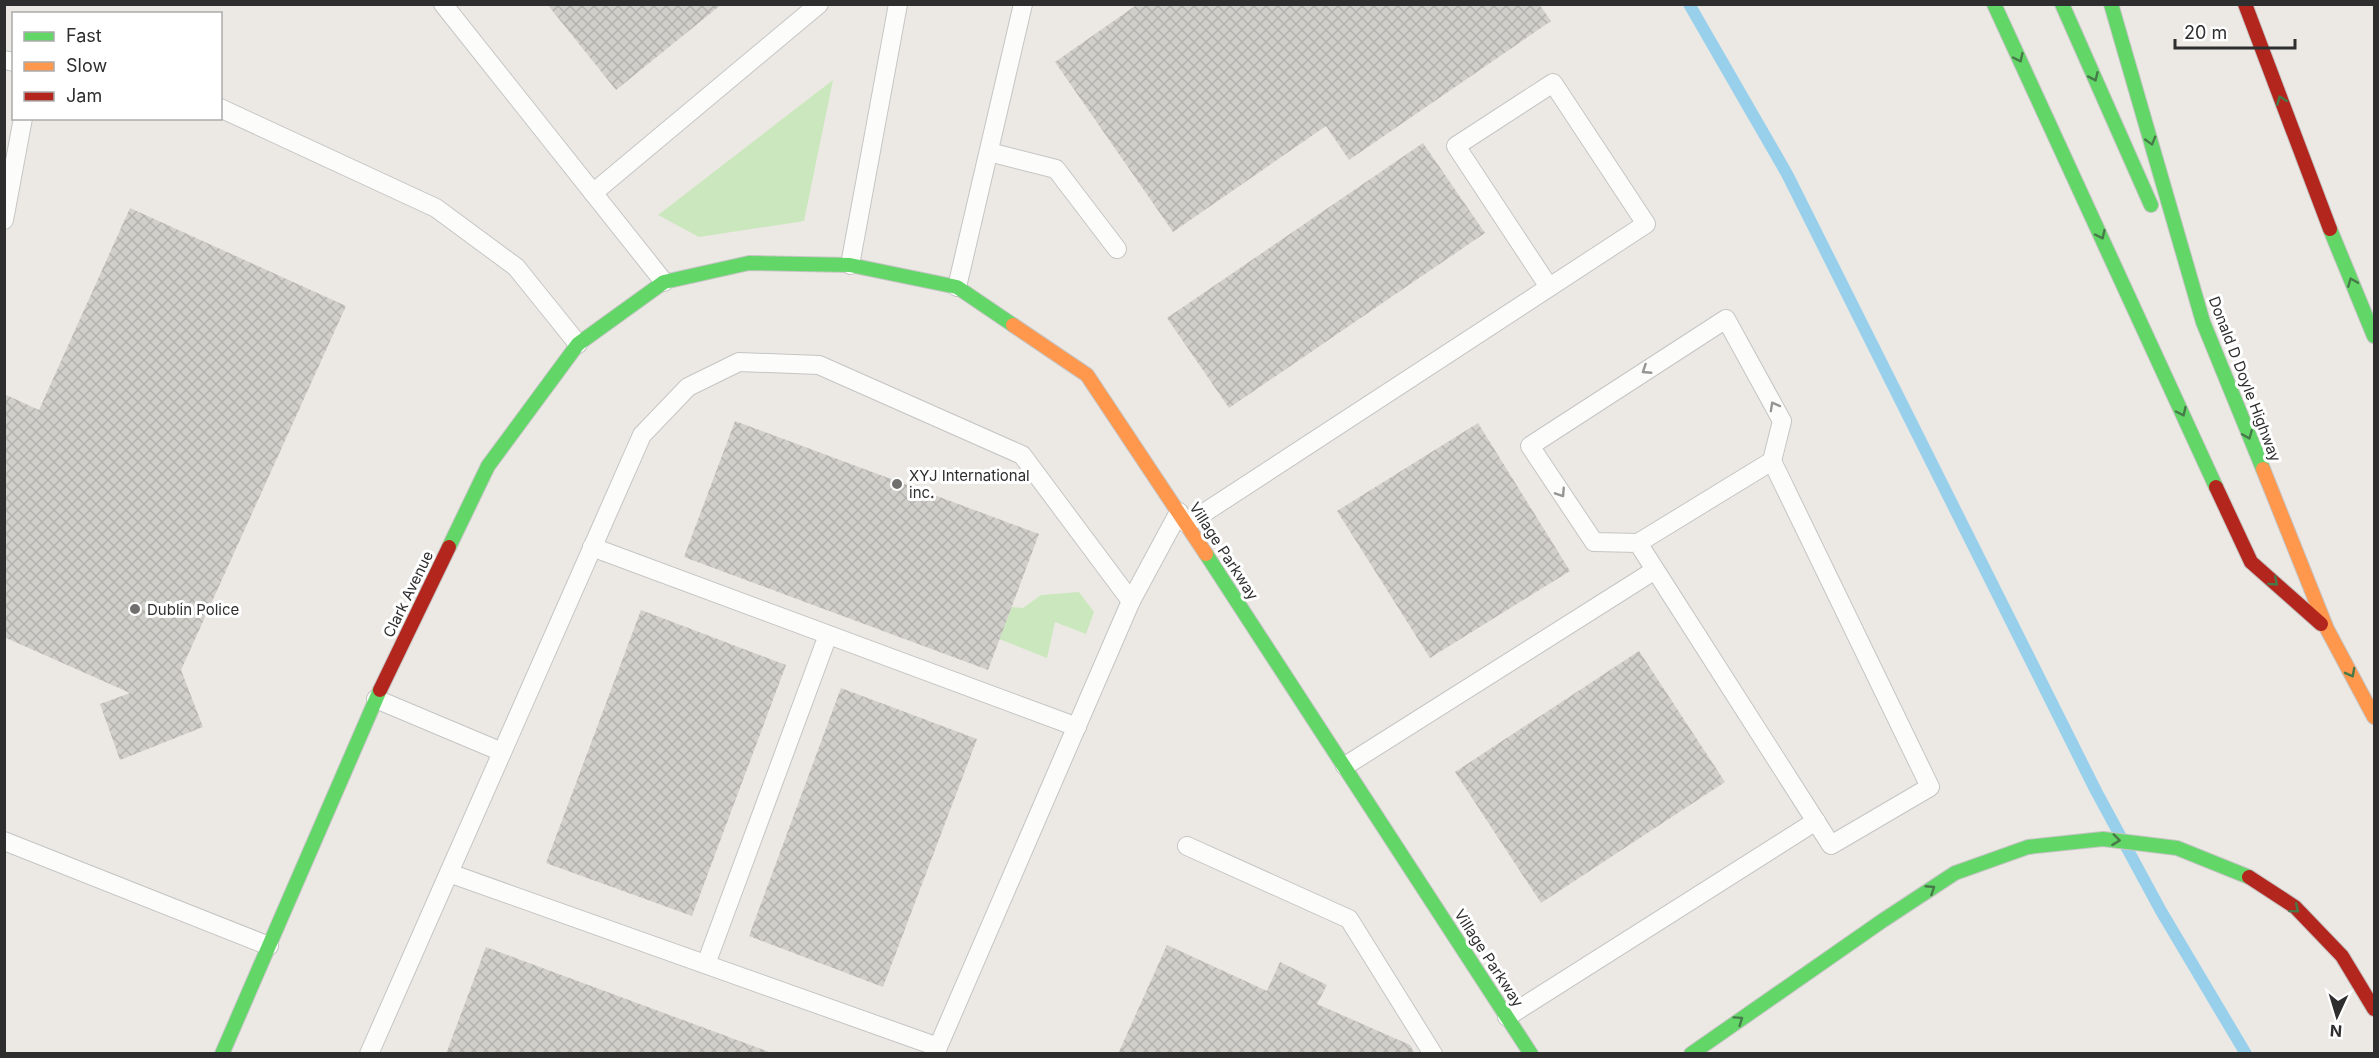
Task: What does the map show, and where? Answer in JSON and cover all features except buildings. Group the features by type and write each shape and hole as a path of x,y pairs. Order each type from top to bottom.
{"main road":[{"path":"1994,4 2251,562 2327,629"},
{"path":"2062,4 2203,322"},
{"name":"Donald D Doyle Highway","path":"2111,4 2203,322 2327,629 2374,717"},
{"path":"2245,4 2317,196 2374,336"},
{"name":"Village Parkway","path":"750,263 850,265 957,287 1087,375 1183,518 1531,1053"},
{"name":"Clark Avenue","path":"222,1053 376,699 488,466 578,345 664,282 750,263"},
{"path":"1691,1053 1955,873 2028,847 2103,839 2177,848 2246,875 2295,907 2342,956 2374,1009"}],"lane":[{"path":"443,4 664,282"},
{"path":"593,193 819,4"},
{"path":"850,265 898,4"},
{"path":"957,287 1023,4"},
{"path":"449,873 706,964 936,1050 1131,601 1183,518 1549,287 1646,224 1553,83 1456,146 1549,287"},
{"path":"222,109 436,208 516,267 578,345"},
{"path":"4,220 23,120"},
{"path":"989,152 1056,169 1117,249"},
{"path":"1638,543 1831,845 1930,787 1772,461 1782,421 1726,319 1530,446 1594,542 1638,543 1772,461"},
{"path":"369,1053 642,435 688,387 739,362 819,365 1022,455 1131,601"},
{"path":"592,547 1077,727"},
{"path":"1345,766 1655,570"},
{"path":"706,964 828,635"},
{"path":"376,699 502,752"},
{"path":"1507,1017 1816,821"},
{"path":"4,841 268,946"},
{"path":"1187,846 1349,919 1434,1053"}],"green space":[{"path":"833,80 804,221 699,237 658,215"},
{"path":"1079,592 1094,612 1086,634 1055,622 1047,658 999,639 1012,607 1023,608 1041,595"}],"waterway":[{"path":"1689,4 1787,174 2096,791 2161,911 2246,1054"}],"traffic: fast":[{"path":"1994,4 2216,487"},
{"path":"2062,4 2151,205"},
{"path":"2111,4 2203,322 2263,469"},
{"path":"2330,229 2374,336"},
{"path":"449,547 488,466 578,344 664,282 749,263 850,265 957,287 1013,325"},
{"path":"1206,554 1531,1054"},
{"path":"222,1054 380,690"},
{"path":"1691,1054 1955,873 2028,847 2103,839 2177,848 2249,877"}],"traffic: slow":[{"path":"1013,325 1087,375 1206,554"},
{"path":"2263,469 2327,629 2374,717"}],"traffic: jam":[{"path":"2245,4 2330,229"},
{"path":"2216,487 2251,562 2321,624"},
{"path":"380,690 449,547"},
{"path":"2249,877 2295,907 2342,956 2374,1009"}],"place":[{"name":"XYJ International inc.","path":"897,484"},
{"name":"Dublin Police","path":"135,609"}]}
